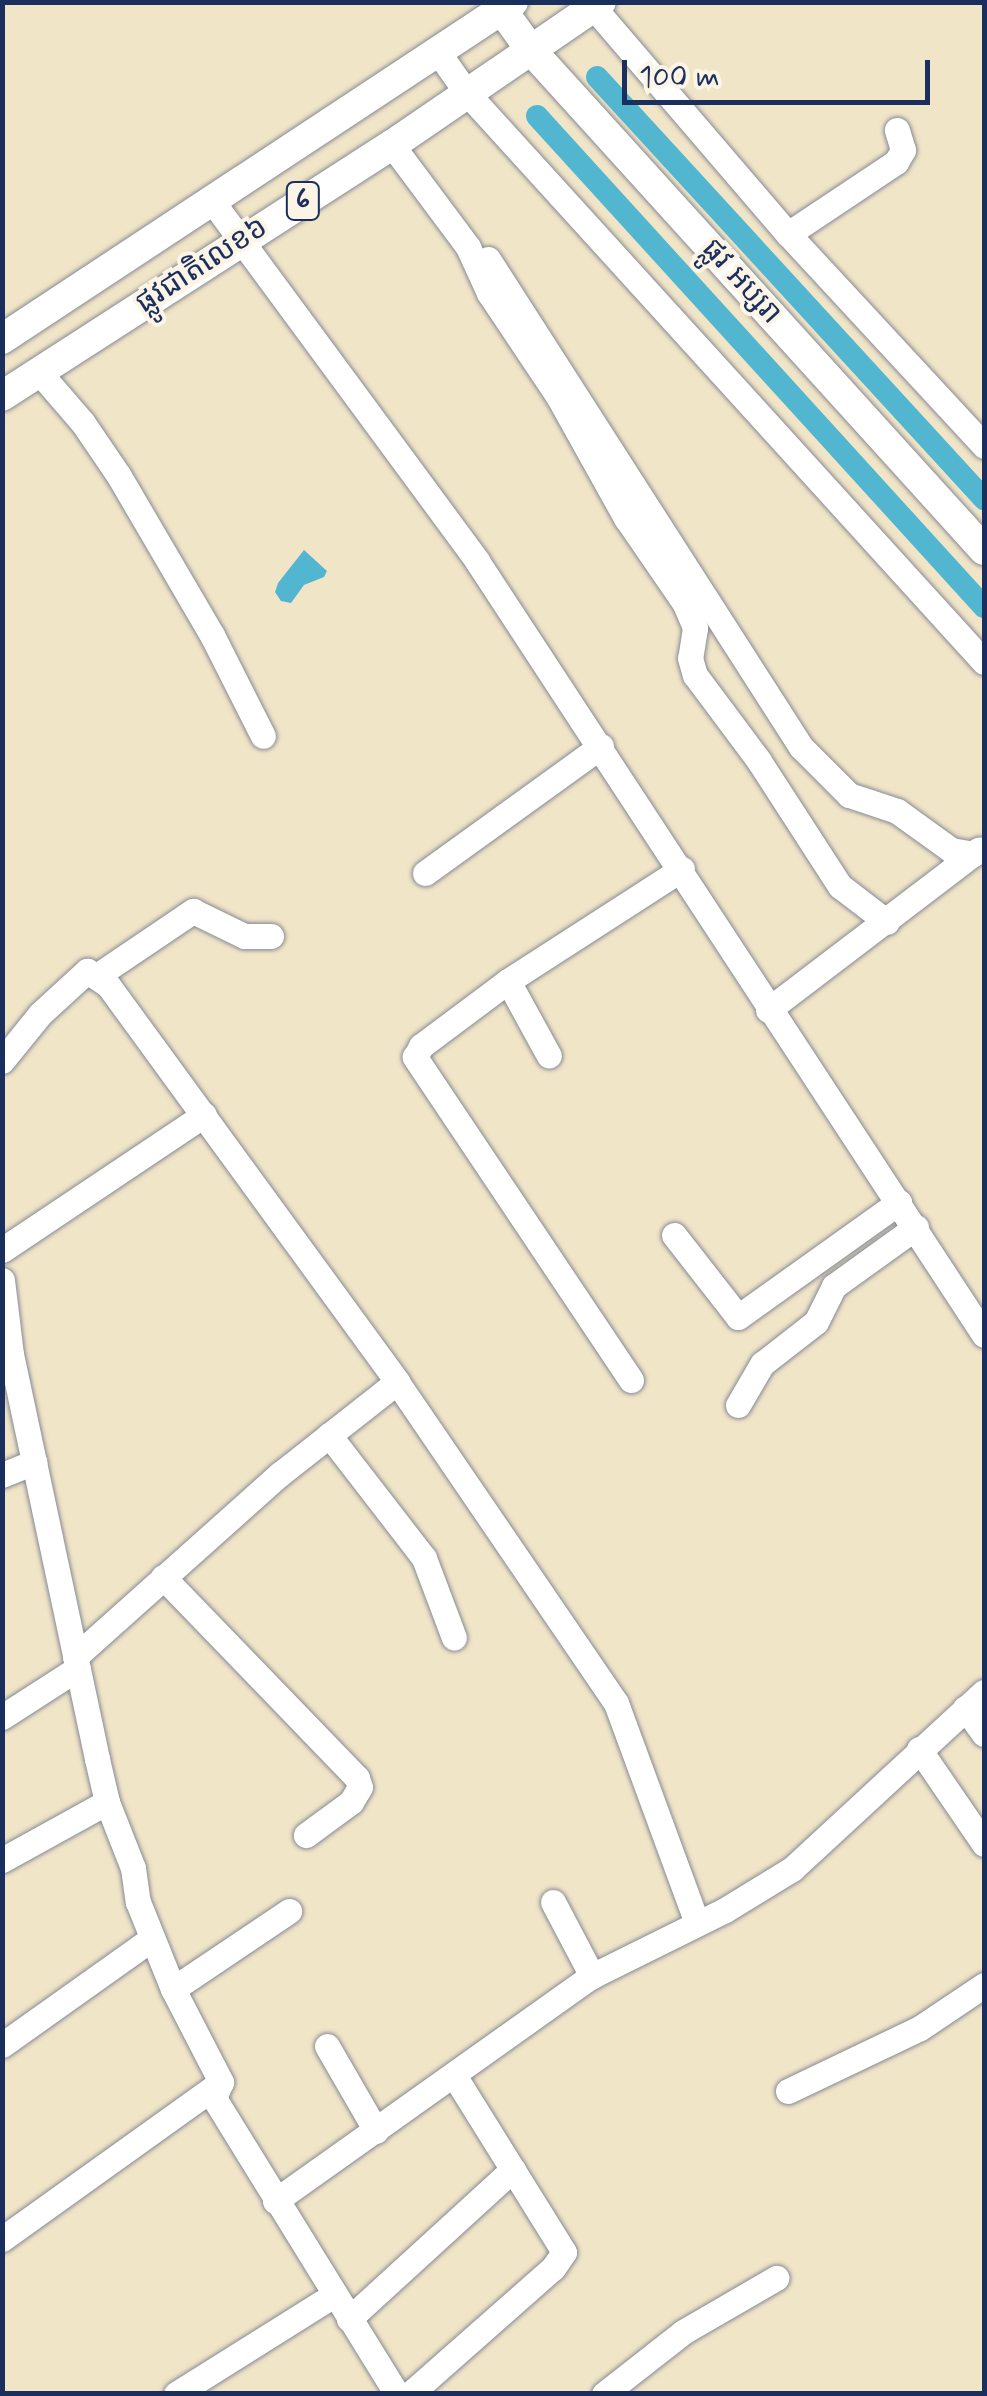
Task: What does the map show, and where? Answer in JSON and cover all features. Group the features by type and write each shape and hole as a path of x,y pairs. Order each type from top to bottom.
{"main road":[{"name":"ផ្លូវជាតិលេខ៦","path":"2,396 241,239 392,146 594,4"},
{"name":"ផ្លូវជាតិលេខ៦","path":"2,338 504,5"},
{"name":"ផ្លូវ អប្សរា","path":"504,5 530,49 984,550"}],"street":[{"path":"594,4 788,234 984,446"},
{"path":"438,52 466,92 984,662"},
{"path":"788,234 896,162 903,150 897,130"},
{"path":"392,146 468,247 490,293 558,396 626,518 684,604 696,628 690,658 695,675 759,761 840,886 887,922"},
{"path":"431,197 450,201 801,747 850,795 897,811 951,850 979,849"},
{"path":"212,201 477,561 682,868 768,1010 900,1202 984,1335"},
{"path":"38,372 84,423 119,476 212,635 263,736"},
{"path":"425,873 601,746"},
{"path":"768,1010 979,849"},
{"path":"631,1380 415,1057 421,1046 508,981 682,868"},
{"path":"98,975 193,912 244,936 270,936"},
{"path":"2,1061 65,988 87,970 98,975 397,1382 616,1703 696,1920"},
{"path":"508,981 549,1056"},
{"path":"2,1250 204,1115"},
{"path":"674,1235 738,1317 900,1202"},
{"path":"738,1405 762,1364 816,1322 834,1286 916,1227"},
{"path":"2,1280 11,1354 108,1802 133,1868 138,1902 151,1939 221,2082"},
{"path":"2,1716 77,1662 162,1577 397,1382"},
{"path":"329,1435 424,1558 454,1638"},
{"path":"2,1475 35,1462"},
{"path":"162,1577 357,1778 360,1787 351,1802 306,1835"},
{"path":"275,2202 592,1976 696,1920 725,1910 792,1868 975,1700 984,1734"},
{"path":"919,1749 984,1844"},
{"path":"2,1860 108,1802"},
{"path":"553,1902 592,1976"},
{"path":"173,1989 289,1911"},
{"path":"2,2045 151,1939"},
{"path":"788,2092 920,2028 984,1985"},
{"path":"328,2046 376,2132"},
{"path":"410,2394 562,2257 563,2246 455,2077"},
{"path":"221,2082 214,2098 397,2394"},
{"path":"2,2239 221,2082"},
{"path":"350,2320 513,2169"},
{"path":"604,2394 682,2332 776,2278"},
{"path":"176,2394 334,2295"}],"water":[{"path":"304,550 327,571 324,577 304,585 291,603 281,601 275,592 278,583"}],"waterway":[{"path":"597,77 984,499"},
{"path":"537,116 984,607"}]}
